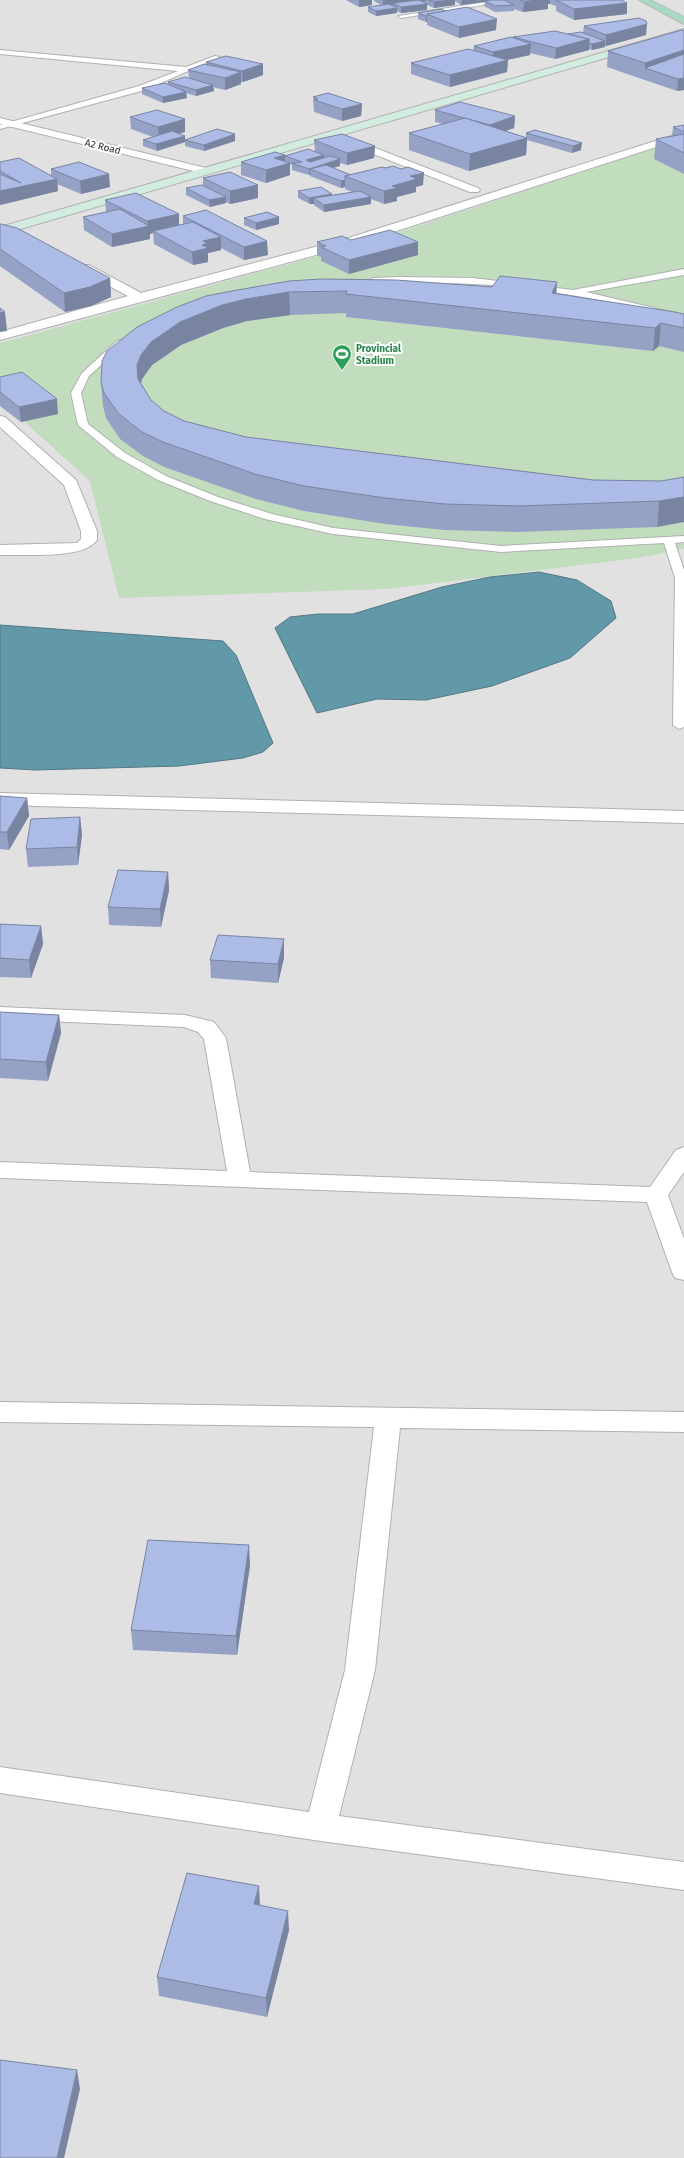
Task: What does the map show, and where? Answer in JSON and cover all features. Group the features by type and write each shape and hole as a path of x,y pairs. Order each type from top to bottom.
{"main road":[{"path":"643,0 684,21"}],"street":[{"path":"0,231 684,32"},
{"name":"A2 Road","path":"3,124 206,172"},
{"path":"333,134 474,190"},
{"path":"0,336 349,242 684,135"},
{"path":"12,228 25,235"},
{"path":"72,261 139,298"},
{"path":"0,420 71,483 89,531 89,540 82,546 69,548 0,550"},
{"path":"0,799 684,817"},
{"path":"0,1013 185,1021 206,1027 215,1038 240,1179"},
{"path":"656,1194 684,1155"},
{"path":"0,1170 656,1194"},
{"path":"656,1194 684,1272"},
{"path":"0,1412 684,1422"},
{"path":"321,1827 360,1670 388,1417"},
{"path":"0,1780 321,1827 684,1876"}],"lane":[{"path":"401,16 512,0"},
{"path":"0,52 188,70"},
{"path":"3,124 142,88 217,57"},
{"path":"572,292 684,272"},
{"path":"364,282 431,278 520,285 572,292 684,318"},
{"path":"131,336 101,358 86,375 76,393 84,425 121,455 162,478 214,499 269,516 333,531 501,549 684,539"},
{"path":"669,541 681,578 679,725"}],"green space":[{"name":"Provincial Stadium","path":"684,138 684,549 638,558 387,589 119,598 90,481 0,400 0,343 369,242"}],"water":[{"path":"539,572 577,580 611,601 616,618 570,658 492,686 426,700 377,699 317,713 275,628 290,617 318,614 353,614 442,587 490,577"},
{"path":"0,625 223,641 236,655 273,743 263,752 243,758 179,766 36,770 0,768"}],"building":[{"path":"419,0 427,4 401,7 393,3"},
{"path":"428,0 451,0 434,2"},
{"path":"504,0 514,5 495,6 485,1"},
{"path":"520,0 535,0 524,2"},
{"path":"556,0 621,0 627,3 574,9"},
{"path":"389,4 397,8 376,11 368,7"},
{"path":"467,7 497,19 459,27 427,14"},
{"path":"441,9 445,11 427,14 427,16 418,13"},
{"path":"639,18 646,21 647,24 606,35 584,26"},
{"path":"684,30 684,50 645,63 608,51"},
{"path":"555,31 589,39 556,48 513,37"},
{"path":"581,32 605,41 592,44 589,43 589,39 568,34"},
{"path":"511,37 531,44 493,52 474,46"},
{"path":"468,49 508,60 450,75 411,63"},
{"path":"684,54 684,78 678,79 645,68"},
{"path":"226,56 263,64 242,71 206,62"},
{"path":"204,64 241,72 225,78 188,70"},
{"path":"185,77 213,85 196,90 168,82"},
{"path":"165,83 186,92 163,97 142,88"},
{"path":"328,93 362,104 342,109 314,100 318,99 313,97"},
{"path":"460,102 515,116 490,125 435,110"},
{"path":"157,110 185,119 158,127 130,117"},
{"path":"465,118 527,138 470,154 409,133"},
{"path":"684,125 684,132 673,127"},
{"path":"217,129 235,134 204,145 185,140"},
{"path":"535,130 582,143 573,146 526,133"},
{"path":"172,131 185,136 156,144 143,140"},
{"path":"342,134 375,146 347,153 314,140"},
{"path":"684,134 684,153 656,139"},
{"path":"308,149 324,155 306,160 310,162 330,156 340,159 309,169 292,163 302,162 285,156"},
{"path":"275,152 285,155 274,158 290,163 266,170 241,162"},
{"path":"19,158 57,179 0,191 0,174 21,183 0,171 0,162"},
{"path":"79,162 109,174 80,181 51,169"},
{"path":"326,165 351,175 345,176 345,180 341,181 310,169"},
{"path":"393,166 401,169 408,167 424,173 410,176 417,179 392,186 398,188 384,191 345,176 382,167 386,168"},
{"path":"230,172 258,185 230,191 203,178"},
{"path":"202,185 226,197 209,200 186,188"},
{"path":"321,187 332,194 309,198 298,191"},
{"path":"360,191 371,197 324,205 314,198"},
{"path":"136,193 179,214 147,221 105,200"},
{"path":"120,209 149,226 112,234 83,217"},
{"path":"206,210 267,241 244,247 183,216"},
{"path":"267,212 279,217 256,223 244,218"},
{"path":"193,222 221,237 203,241 208,243 202,245 208,248 192,252 153,231"},
{"path":"0,224 17,228 110,278 90,287 64,293 0,249"},
{"path":"390,230 418,242 349,260 321,247 326,246 317,242 342,236 351,240"},
{"path":"500,276 557,282 552,293 684,314 684,328 661,323 655,328 346,294 347,291 289,292 246,299 222,305 180,322 151,342 141,355 137,365 138,379 151,400 164,411 184,421 246,437 593,480 661,481 684,477 684,497 659,501 519,506 445,504 385,498 304,486 255,474 163,442 142,432 119,414 104,393 101,383 102,361 107,351 137,327 177,307 206,296 289,281 321,279 396,280 492,287"},
{"path":"0,308 5,312 0,313"},
{"path":"22,372 57,399 19,407 0,392 0,377"},
{"path":"0,796 27,798 7,832 0,832"},
{"path":"80,817 77,847 26,849 31,819"},
{"path":"118,870 168,872 160,909 108,907"},
{"path":"0,924 41,926 29,960 0,958"},
{"path":"218,935 284,939 278,964 210,960"},
{"path":"0,1012 59,1015 46,1062 0,1059"},
{"path":"148,1540 249,1545 236,1636 131,1630"},
{"path":"187,1873 259,1886 254,1904 288,1911 266,1998 157,1977"},
{"path":"0,2060 77,2070 57,2158 0,2158"}],"place":[{"name":"Provincial Stadium","path":"342,371"}]}
